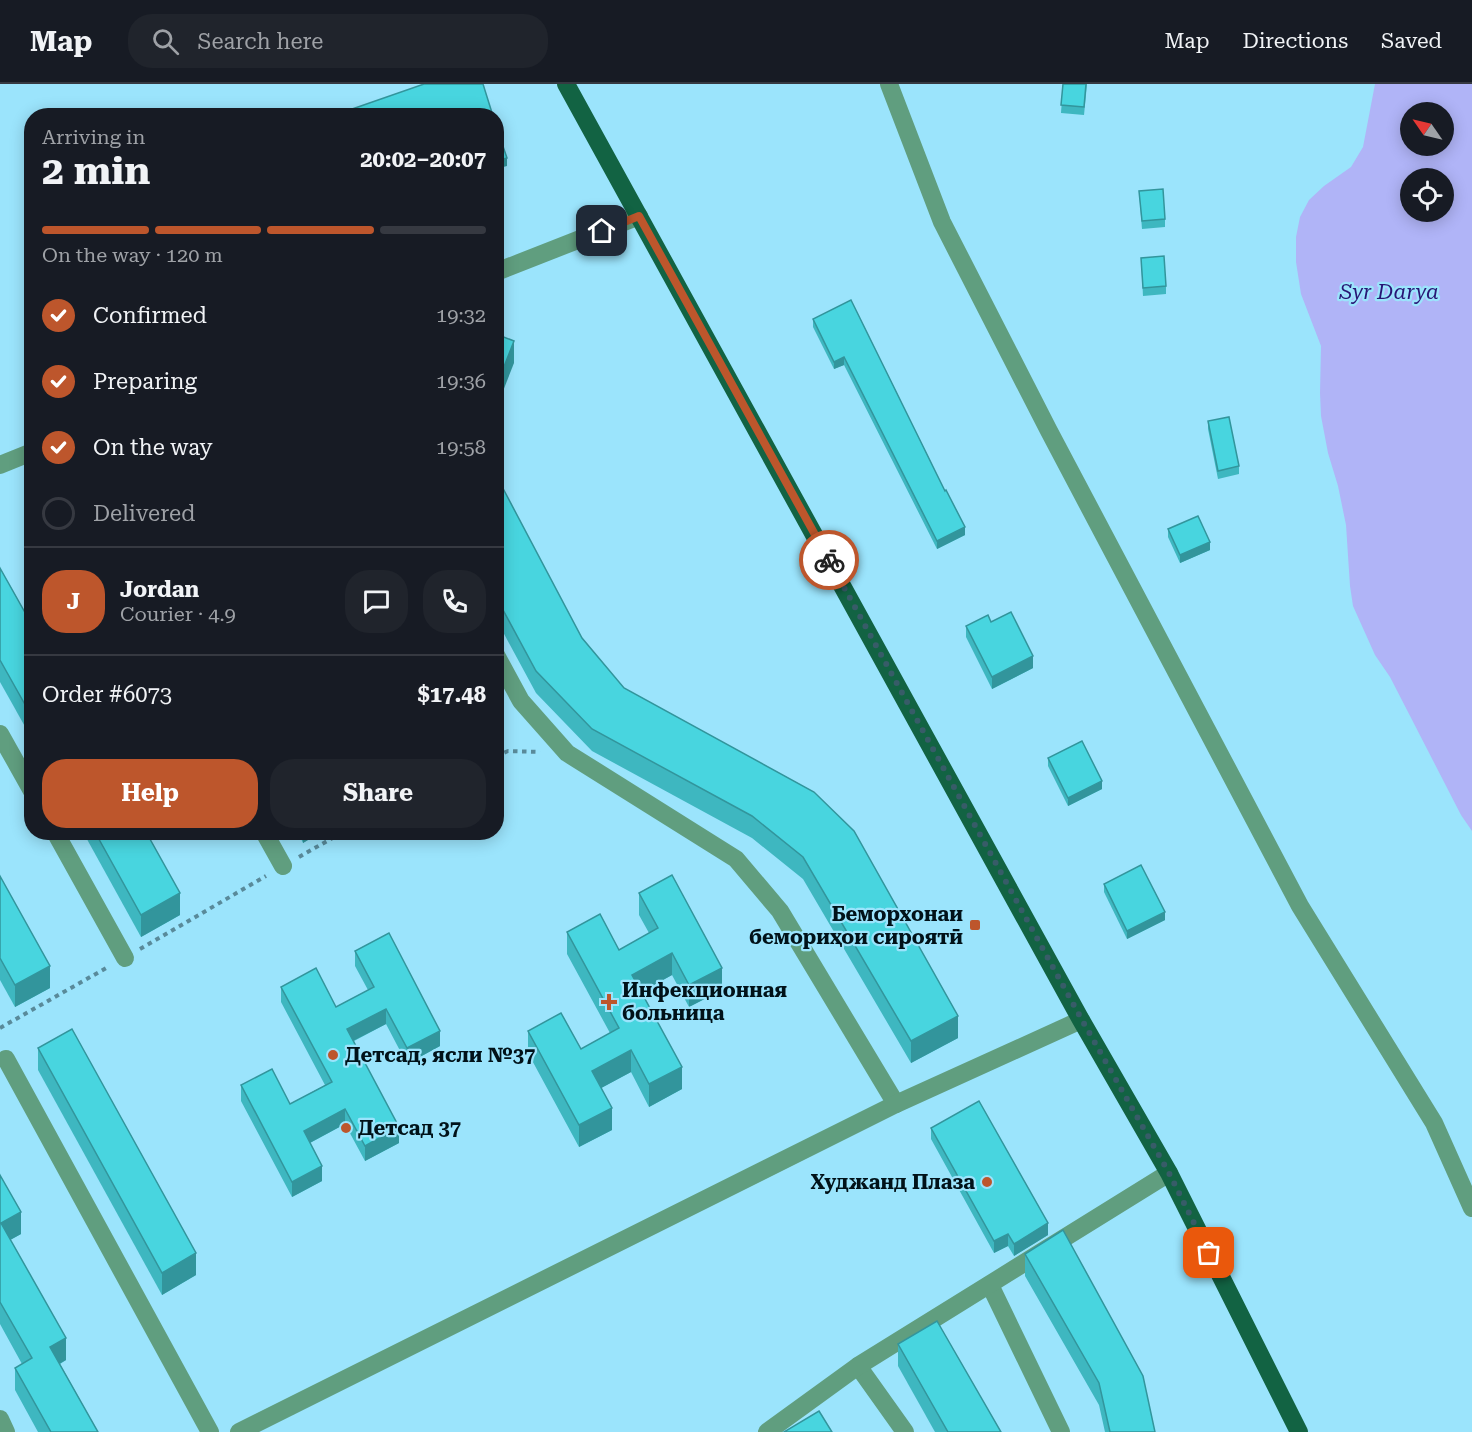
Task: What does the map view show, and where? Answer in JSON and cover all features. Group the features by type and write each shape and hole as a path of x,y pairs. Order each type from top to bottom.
{"main road":[{"path":"566,84 1082,1020 1169,1173 1299,1432"}],"street":[{"path":"889,84 942,222 1049,431 1300,906 1434,1123 1472,1208"},
{"path":"504,269 639,216"},
{"path":"0,465 24,455"},
{"path":"504,670 521,701 567,753 736,859 780,911 896,1104"},
{"path":"0,734 24,777"},
{"path":"59,840 125,958"},
{"path":"268,840 283,866"},
{"path":"239,1432 896,1104 1082,1020"},
{"path":"6,1059 210,1432"},
{"path":"767,1432 858,1366 1169,1173"},
{"path":"990,1285 1061,1432"},
{"path":"858,1366 904,1432"},
{"path":"0,1419 6,1432"}],"path":[{"path":"504,753 567,753"},
{"path":"0,1028 329,840"}],"water":[{"name":"Syr Darya","path":"1375,84 1472,84 1472,831 1461,815 1390,677 1375,655 1353,606 1346,525 1321,416 1321,346 1301,294 1296,262 1296,237 1300,217 1309,200 1351,167 1363,147"}],"building":[{"path":"424,84 483,84 490,108 355,108"},
{"path":"1063,84 1086,84 1084,107 1061,105"},
{"path":"1163,189 1165,219 1142,221 1139,191"},
{"path":"1164,256 1166,286 1143,288 1141,258"},
{"path":"851,300 965,527 937,541 844,357 834,362 813,319"},
{"path":"504,337 514,341 504,367"},
{"path":"1229,417 1239,466 1218,471 1208,421"},
{"path":"504,490 582,638 624,688 814,792 854,831 958,1016 911,1041 803,857 752,816 592,729 536,671 504,612"},
{"path":"1198,516 1210,542 1180,555 1168,529"},
{"path":"0,568 24,611 24,703 0,660"},
{"path":"1011,612 1033,656 992,677 966,626 988,615 991,622"},
{"path":"1082,741 1102,781 1068,798 1048,758"},
{"path":"99,840 150,840 180,893 141,915"},
{"path":"1141,865 1165,912 1127,931 1104,884"},
{"path":"672,875 722,968 689,985 672,953 632,975 682,1067 649,1084 631,1050 592,1071 612,1108 579,1125 528,1031 561,1013 581,1049 619,1028 567,932 600,914 619,950 658,928 639,893"},
{"path":"0,876 50,966 15,985 0,958"},
{"path":"389,933 440,1031 407,1048 386,1009 347,1029 399,1127 365,1146 345,1109 304,1131 322,1166 292,1182 241,1085 272,1069 290,1104 332,1082 281,987 316,968 336,1007 374,987 355,951"},
{"path":"72,1029 196,1253 162,1273 38,1048"},
{"name":"Худжанд Плаза","path":"979,1101 1048,1223 1014,1244 1008,1234 994,1241 931,1128"},
{"path":"0,1175 21,1212 1,1223 66,1338 50,1347 98,1432 51,1432 15,1368 32,1358 0,1302"},
{"path":"1063,1230 1143,1376 1155,1432 1110,1432 1099,1383 1025,1254"},
{"path":"937,1321 1001,1432 948,1432 898,1344"},
{"path":"819,1411 832,1432 784,1432"}],"way so far":[{"path":"829,560 1082,1020 1169,1173 1209,1253"}],"place":[{"name":"Беморхонаи бемориҳои сироятӣ","path":"975,925"},
{"name":"Инфекционная больница","path":"609,1002"},
{"name":"Детсад, ясли №37","path":"333,1055"},
{"name":"Детсад 37","path":"346,1128"},
{"name":"Худжанд Плаза","path":"987,1182"}],"route":[{"path":"602,231 639,216 829,560"}]}
